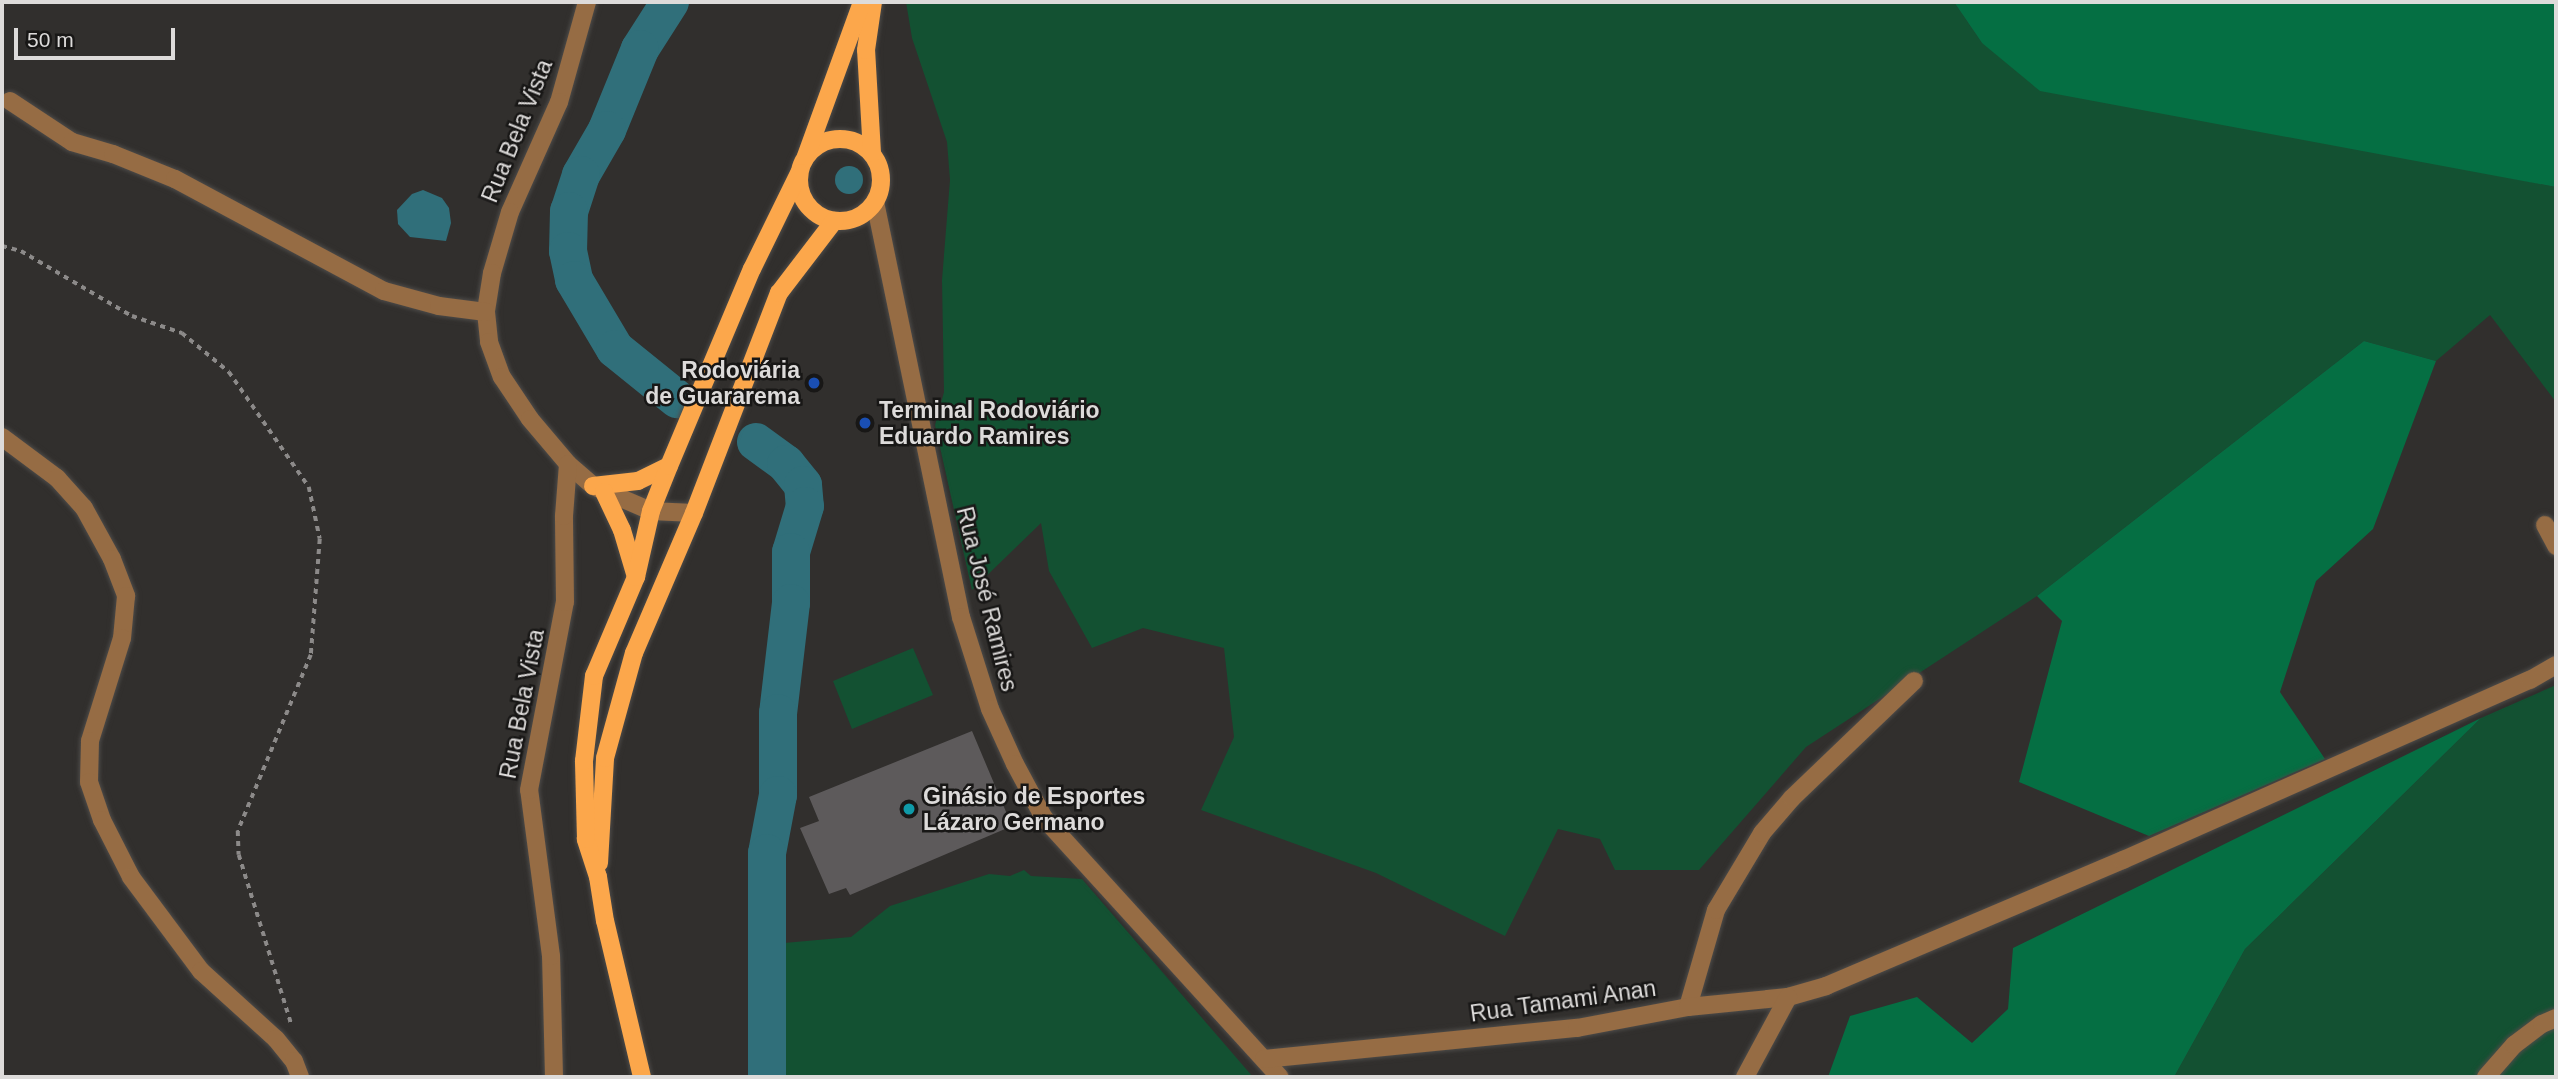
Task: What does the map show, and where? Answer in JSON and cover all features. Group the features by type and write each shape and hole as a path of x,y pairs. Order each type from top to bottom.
{"main road":[{"path":"642,1077 605,921 598,877 586,839 583,804 587,717 594,676 636,577 651,511 752,269 799,173 862,2"},
{"path":"799,173 800,192 806,205 818,216 834,221 859,216 875,202 879,194 880,181 872,153 866,50 873,2"},
{"path":"806,156 817,146 831,140 845,139 860,144 872,153"},
{"path":"598,877 605,758 621,688 694,513 779,293 834,221"},
{"path":"636,577 622,530 598,489 638,481 669,466"}],"street":[{"name":"Rua Bela Vista","path":"587,2 559,102 510,212 492,272 486,312 489,342 502,377 530,419 568,464 598,489 651,511 694,513"},
{"path":"10,101 72,142 113,154 176,179 384,291 439,306 486,312"},
{"name":"Rua José Ramires","path":"875,202 961,617 990,709 1044,818 1280,1077"},
{"path":"2,437 57,478 85,508 112,559 126,596 122,638 90,741 89,782 102,820 131,877 201,971 276,1039 297,1072"},
{"name":"Rua Bela Vista","path":"554,1077 551,956 529,790 565,602 564,516 568,464"},
{"path":"2545,525 2556,546"},
{"name":"Rua Tamami Anan","path":"1264,1059 1577,1028 1688,1007 1788,997 1865,971 2530,680 2556,665"},
{"path":"1688,1007 1716,910 1762,833 1792,798 1914,681"},
{"path":"1745,1077 1788,997"},
{"path":"2486,1077 2514,1045 2542,1024 2556,1018"}],"path":[{"path":"2,246 21,251 132,316 182,333 229,372 309,487 320,539 311,655 238,831 239,855 299,1047 297,1072"}],"green space":[{"path":"906,2 1954,2 1982,43 2315,140 2556,187 2556,402 2490,315 2436,361 2364,341 2037,596 1806,747 1699,870 1615,870 1600,839 1558,829 1505,936 1376,873 1201,810 1234,737 1224,648 1143,628 1092,648 1049,571 1041,523 972,590 935,425 944,392 942,280 950,180 947,142 912,38"},
{"path":"1954,2 2556,2 2556,187 2040,91 1982,43"},
{"path":"2364,341 2436,361 2373,529 2316,581 2280,692 2325,759 2149,836 2019,782 2062,621 2037,596"},
{"path":"913,648 933,695 852,729 833,681"},
{"path":"2556,685 2556,1077 2174,1077 2245,949 2481,718"},
{"path":"2481,718 2245,949 2174,1077 1828,1077 1850,1016 1917,997 1972,1043 2008,1009 2013,948"},
{"path":"1024,870 1031,876 1082,879 1253,1077 780,1077 784,943 851,937 890,906 989,874 1010,876"}],"water":[{"path":"849,166 859,170 863,180 859,190 849,194 839,190 835,180 839,170"},
{"path":"423,190 442,198 449,208 451,223 446,241 410,237 398,224 397,210 412,194"}],"building":[{"name":"Ginásio de Esportes Lázaro Germano","path":"972,731 1012,826 850,895 846,888 829,894 800,828 819,821 809,797"}],"waterway":[{"path":"670,2 640,49 607,130 581,175 569,211 568,251 574,280 615,349 677,399"},
{"path":"756,442 786,464 803,485 805,506 791,552 791,603 778,713 778,795 767,853 767,1077"}],"place":[{"name":"Rodoviária de Guararema","path":"814,383"},
{"name":"Terminal Rodoviário Eduardo Ramires","path":"865,423"},
{"name":"Ginásio de Esportes Lázaro Germano","path":"909,809"}]}
